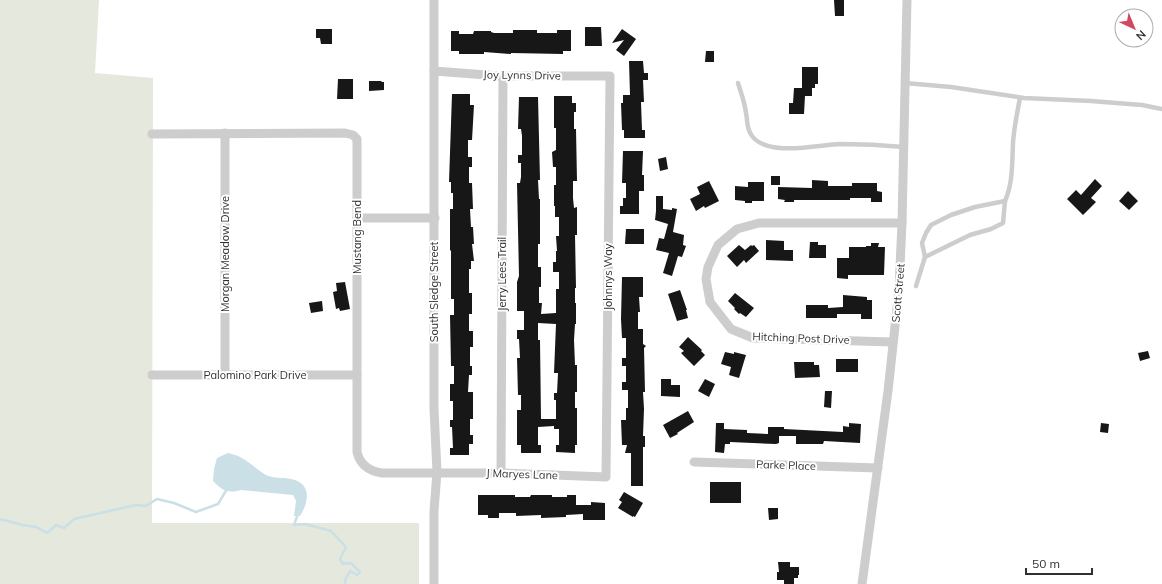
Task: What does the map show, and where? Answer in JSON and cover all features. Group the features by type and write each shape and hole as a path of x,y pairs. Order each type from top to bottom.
{"street":[{"name":"South Sledge Street","path":"434,0 434,409 437,472 434,511 434,584"},
{"name":"Scott Street","path":"862,584 878,468 899,289 907,0"},
{"name":"Joy Lynns Drive","path":"434,71 503,76 610,76"},
{"name":"Jerry Lees Trail","path":"501,473 503,76"},
{"name":"Johnnys Way","path":"606,477 610,76"},
{"name":"Morgan Meadow Drive","path":"225,133 225,375"},
{"name":"Mustang Bend","path":"152,134 345,133 353,135 357,139 357,452 361,462 369,470 374,472 437,472"},
{"path":"357,218 435,218"},
{"name":"Hitching Post Drive","path":"893,342 753,338 731,329 710,302 706,279 708,267 718,245 737,229 759,223 902,223"},
{"name":"Palomino Park Drive","path":"152,375 357,375"},
{"name":"Parke Place","path":"694,462 878,468"},
{"name":"J Maryes Lane","path":"437,472 606,477"}],"lane":[{"path":"905,83 951,87 1020,98 1091,101 1142,105 1162,109"},
{"path":"738,84 746,113 747,129 756,140 764,144 783,148 838,144 904,147"},
{"path":"925,257 970,235 991,229 1003,223 1004,201 1007,196 1013,165 1012,145 1014,123 1020,98"},
{"path":"916,286 925,257 922,243 931,225 951,215 975,207 1004,201"}],"shaded area":[{"path":"0,0 99,0 95,73 153,78 152,523 419,523 419,584 0,584"},
{"path":"228,453 244,459 266,475 291,479 303,484 307,494 307,499 300,516 294,516 296,501 293,495 241,490 232,492 219,487 213,481 214,469 217,458"}],"building":[{"path":"834,0 844,0 844,16 835,16"},
{"path":"585,27 601,27 602,46 585,46"},
{"path":"316,29 332,29 332,44 321,44 320,38 316,38"},
{"path":"622,29 636,39 624,56 616,50 624,40 612,43"},
{"path":"513,30 537,30 537,33 557,33 557,30 571,30 571,51 563,51 563,54 511,54 484,52 484,54 459,54 459,51 451,51 451,31 459,31 459,34 473,34 474,31 513,33"},
{"path":"706,51 714,51 714,62 705,62"},
{"path":"629,61 643,61 644,73 648,73 648,80 643,80 644,102 641,102 642,130 645,130 645,138 624,138 624,130 622,130 621,103 623,103 623,95 630,95"},
{"path":"802,67 818,67 818,84 815,84 815,88 812,88 812,96 805,96 804,114 789,114 789,103 793,103 794,88 802,88"},
{"path":"338,79 353,79 353,99 337,99"},
{"path":"369,81 384,82 384,90 369,91"},
{"path":"452,94 470,94 470,105 474,105 472,140 468,140 468,157 472,157 472,167 469,167 469,183 472,183 473,209 470,209 474,244 472,244 474,261 471,261 471,269 469,269 469,293 472,293 472,314 469,314 469,331 473,331 473,347 470,347 470,366 472,366 472,375 469,375 468,392 473,392 473,419 470,419 470,435 473,435 473,444 469,444 469,455 450,455 450,448 453,448 452,427 450,427 450,420 453,420 453,401 450,401 450,384 454,384 454,366 451,366 450,315 454,315 454,299 451,299 451,250 450,251 450,209 453,209 453,193 451,193 451,182 449,182"},
{"path":"554,96 572,96 572,103 576,103 576,112 574,112 574,129 576,129 577,181 573,181 573,198 574,208 577,207 577,235 575,235 576,324 574,340 575,365 577,365 577,392 575,392 575,408 577,408 577,445 575,445 575,453 556,452 556,445 559,445 559,429 554,429 554,426 538,427 538,445 541,445 541,453 521,453 521,445 517,445 517,410 521,410 521,395 518,395 517,358 520,358 517,330 524,330 524,311 517,311 517,282 519,276 517,183 520,183 521,177 521,163 518,163 518,155 522,155 521,129 518,129 519,97 538,97 540,244 538,244 538,267 541,267 539,303 542,303 541,314 556,313 556,289 559,289 559,272 553,272 553,262 556,262 557,251 556,236 559,236 559,217 555,217 554,206 556,167 553,167 552,152 556,150 556,128 554,128","holes":["538,323 556,324 554,373 558,373 557,393 554,393 554,400 556,400 556,419 541,419 540,340 538,340"]},
{"path":"623,151 643,151 642,175 644,175 644,191 639,191 639,214 620,214 620,206 623,206 623,198 626,198 626,183 622,183"},
{"path":"666,157 668,169 660,171 658,159"},
{"path":"771,176 780,176 780,185 771,185"},
{"path":"1095,179 1102,186 1091,198 1096,202 1083,215 1067,199 1076,190 1081,195"},
{"path":"812,180 828,181 828,186 852,186 852,183 877,183 877,191 882,192 882,202 871,202 871,198 850,198 850,200 794,200 794,202 784,202 785,200 778,199 778,187 812,188"},
{"path":"709,181 719,201 705,208 704,206 696,211 690,199 700,194 697,187"},
{"path":"748,182 764,182 764,201 752,201 752,203 745,203 745,201 735,200 735,186 748,187"},
{"path":"1128,191 1138,201 1129,210 1119,201"},
{"path":"656,196 663,196 663,209 677,209 673,232 684,235 683,245 686,246 682,257 678,256 672,276 663,273 669,253 656,250 659,238 664,239 668,224 655,220"},
{"path":"626,229 644,229 644,244 625,244"},
{"path":"766,240 784,241 784,250 793,250 793,261 766,260"},
{"path":"810,242 818,242 818,245 826,245 826,258 809,258"},
{"path":"871,243 879,243 878,247 885,247 884,275 848,275 848,279 837,278 837,258 849,258 849,247 866,247 871,246"},
{"path":"739,245 745,250 751,245 754,245 759,251 746,263 744,260 737,267 727,256"},
{"path":"622,277 643,277 643,297 639,297 640,312 638,312 638,329 643,329 643,344 646,346 644,348 645,392 643,392 643,436 645,436 645,447 643,447 643,486 631,486 631,453 625,453 627,445 622,445 621,420 626,420 628,390 622,390 622,382 626,382 626,366 622,366 622,358 626,358 626,338 622,338"},
{"path":"345,282 350,309 340,311 339,308 336,309 333,292 337,291 336,283"},
{"path":"680,290 687,310 688,318 677,321 668,294"},
{"path":"735,293 754,308 746,317 740,313 739,314 728,301"},
{"path":"843,295 867,297 867,300 872,300 872,319 861,319 861,314 837,314 837,318 806,318 806,305 828,305 828,308 843,307"},
{"path":"322,301 323,311 311,313 309,303"},
{"path":"688,337 702,350 701,351 705,355 694,366 681,353 684,351 679,347"},
{"path":"1148,351 1150,358 1140,361 1138,353"},
{"path":"725,352 734,354 734,352 746,355 739,378 729,375 731,367 721,364"},
{"path":"836,359 858,359 858,372 836,372"},
{"path":"794,362 814,362 814,365 819,365 820,377 795,378"},
{"path":"661,379 671,379 671,385 680,385 680,397 661,396"},
{"path":"705,379 715,384 709,397 698,391"},
{"path":"825,391 832,391 831,408 824,407"},
{"path":"688,411 694,422 670,438 663,425"},
{"path":"716,423 724,423 724,429 747,430 747,433 768,434 768,427 843,432 843,426 849,427 849,423 861,424 860,443 824,441 823,444 796,444 796,436 779,436 779,443 776,444 730,442 730,444 725,444 724,453 715,452"},
{"path":"1101,423 1109,424 1108,433 1100,432"},
{"path":"710,482 741,482 741,503 710,503"},
{"path":"624,492 643,503 635,517 618,508 622,502 619,500"},
{"path":"478,495 515,495 515,497 530,497 531,495 552,495 552,497 567,497 567,495 576,495 576,505 591,505 591,502 605,503 605,520 583,520 583,514 566,515 566,517 541,518 541,515 516,516 516,513 499,513 499,518 488,518 488,515 478,515"},
{"path":"768,508 778,508 778,519 769,520"},
{"path":"778,562 790,562 790,567 799,567 799,575 798,578 794,578 794,584 784,584 784,580 777,580 777,572 779,572"}],"waterway":[{"path":"0,519 36,527 47,533 56,525 64,528 74,519 136,505 146,506 157,499 174,503 196,512 218,504 227,489"},
{"path":"298,514 294,525 305,524 331,531 346,547 340,559 343,564 351,563 360,572 357,575 350,571 345,580 345,584"}]}
